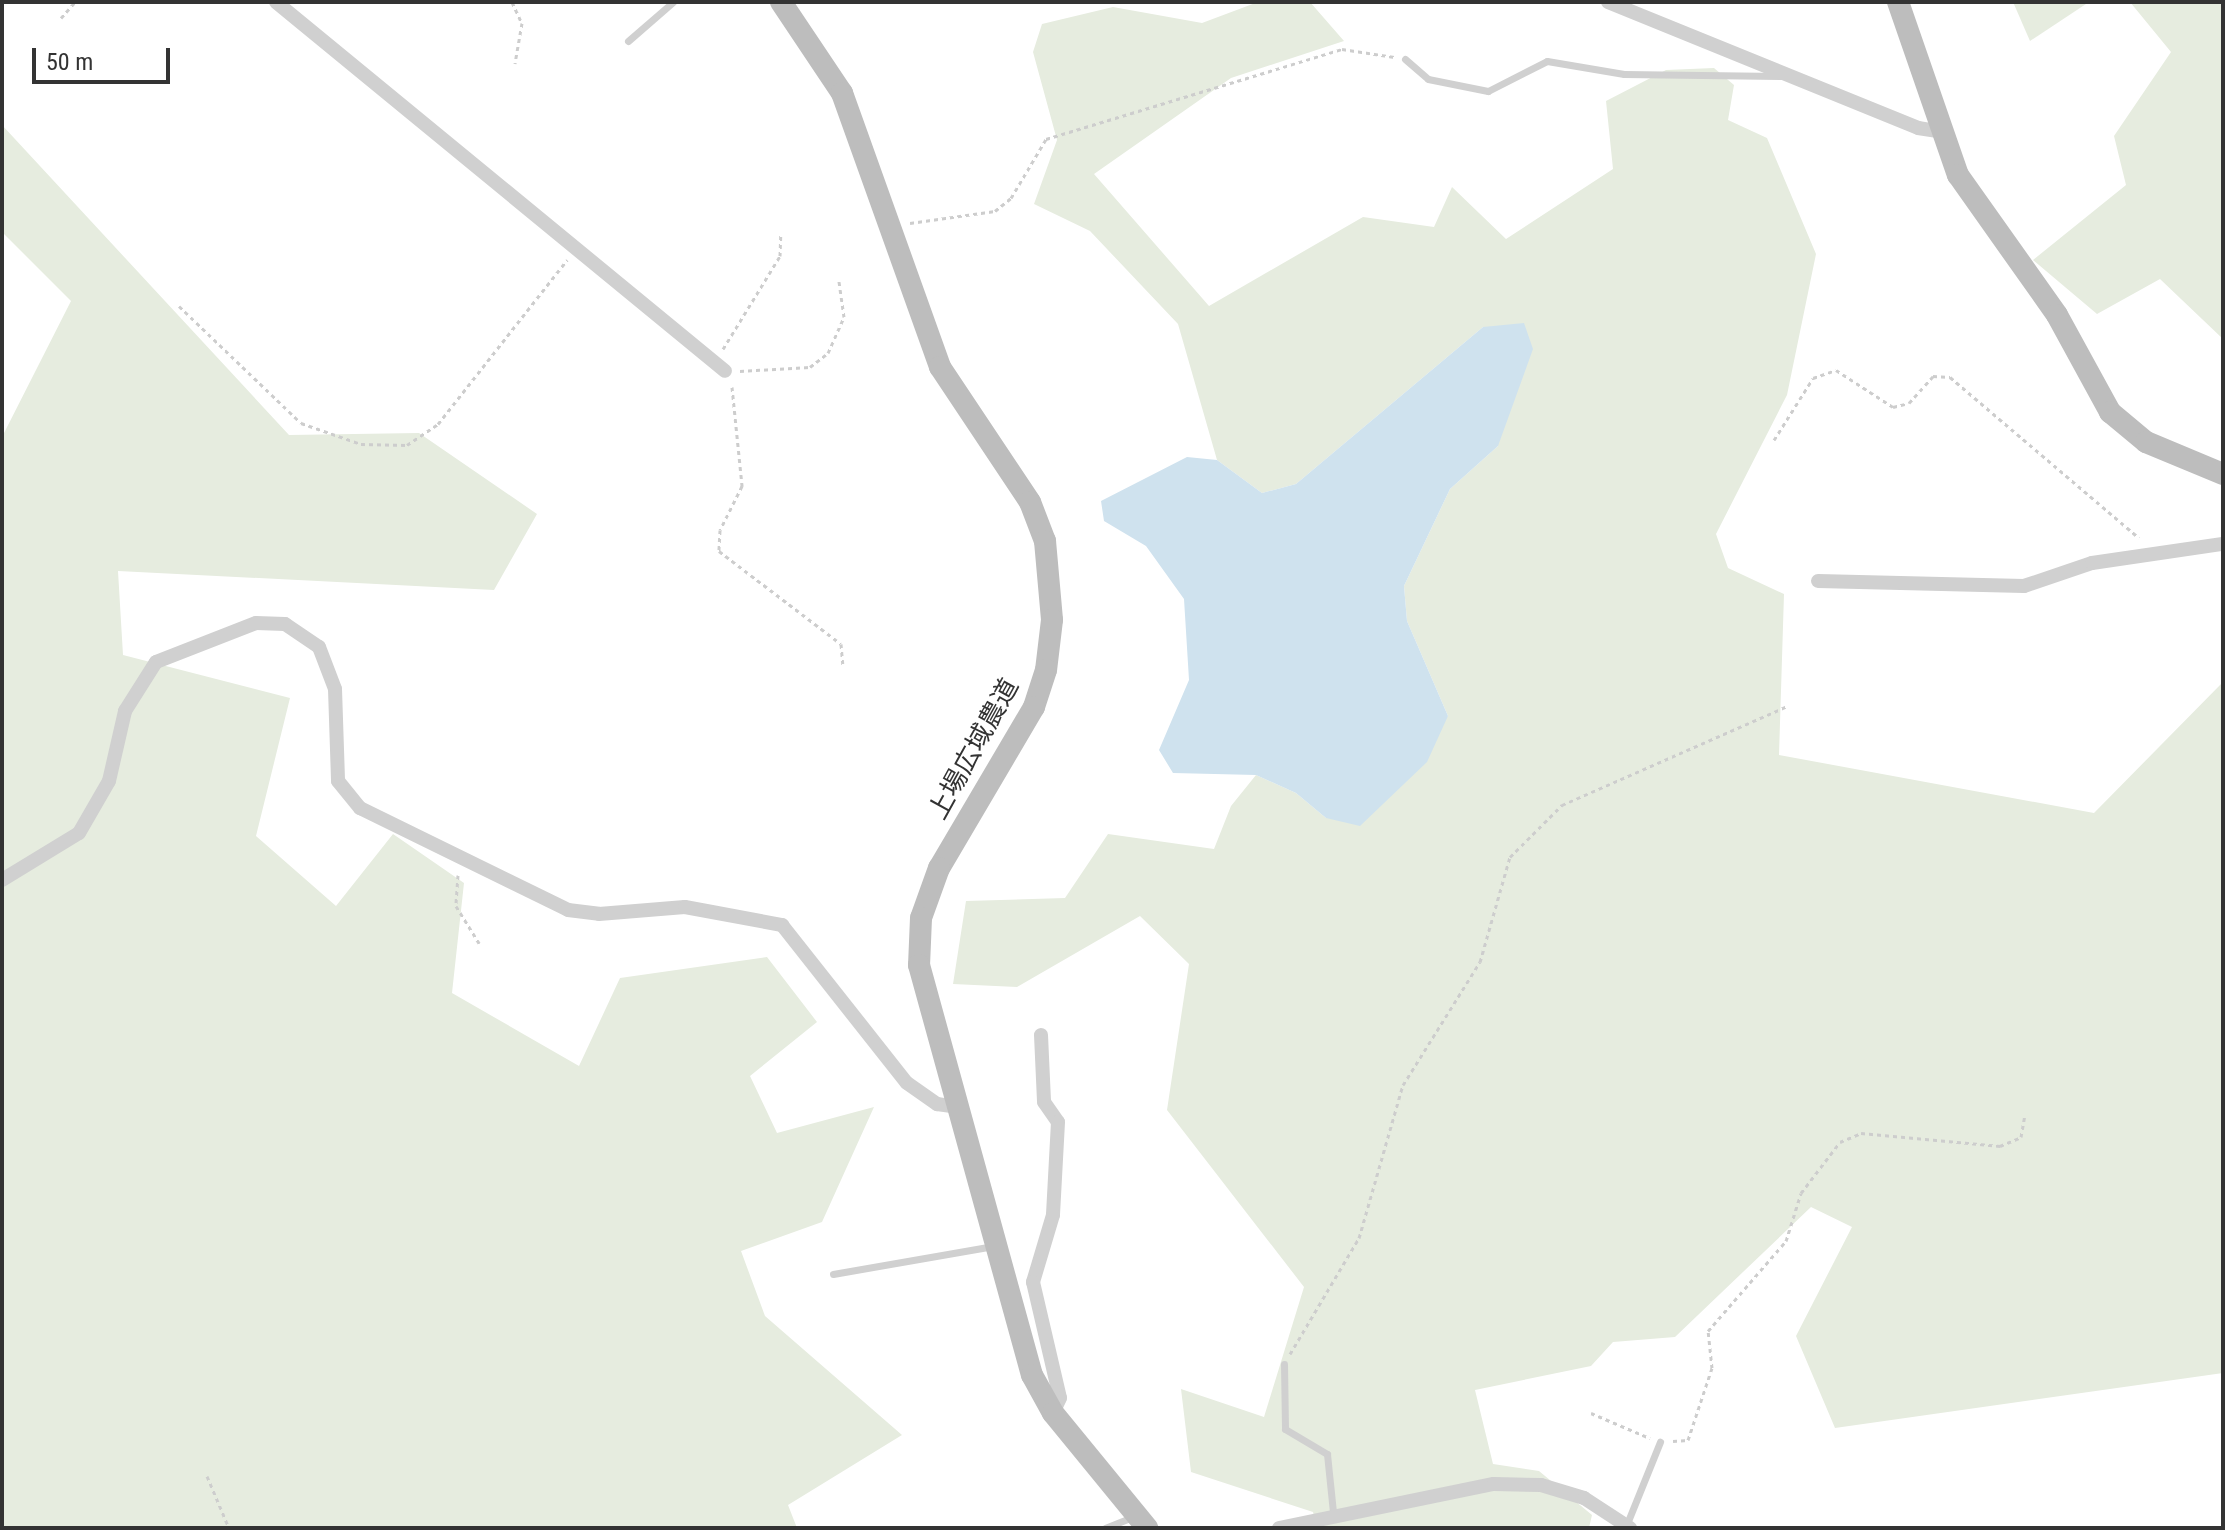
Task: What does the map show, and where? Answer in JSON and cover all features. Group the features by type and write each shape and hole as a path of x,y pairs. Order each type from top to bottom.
{"street":[{"path":"276,2 725,371"},
{"name":"上場広域農道","path":"781,2 842,93 940,367 1030,502 1045,541 1052,620 1034,707 939,868 921,918 919,965 1032,1375 1053,1413 1141,1522"},
{"path":"1608,2 1790,76 1938,131"},
{"path":"1898,2 1938,131 1958,175 2057,315 2110,412 2146,442 2223,474"},
{"path":"1818,581 2024,586 2092,563 2154,551 2223,544"},
{"path":"2,880 79,833 109,781 125,711 156,662 256,623 285,624 319,647 335,689 343,794 458,859 568,910 599,914 685,907 782,925 907,1083 937,1104 959,1107"},
{"path":"1041,1035 1044,1102 1058,1122 1053,1215 1033,1282 1060,1398 1053,1413"},
{"path":"1279,1528 1333,1512 1494,1484 1541,1485 1584,1498 1628,1527"}],"lane":[{"path":"628,41 673,2"},
{"path":"1405,59 1428,79 1488,91 1547,61 1624,74 1790,76"},
{"path":"833,1274 996,1246"},
{"path":"1284,1364 1285,1429 1327,1454 1333,1512"},
{"path":"1628,1527 1660,1442"},
{"path":"1105,1528 1141,1522"}],"path":[{"path":"61,18 75,2"},
{"path":"512,2 522,23 515,63"},
{"path":"891,226 995,211 1011,198 1046,139 1342,49 1405,59"},
{"path":"711,359 726,346 780,256 781,233"},
{"path":"179,306 301,423 361,444 407,445 438,424 575,250"},
{"path":"839,281 844,317 828,353 810,367 725,371 734,391 742,486 720,530 719,551 841,644 843,665"},
{"path":"1774,440 1813,378 1836,370 1893,407 1909,403 1933,376 1950,377 2154,551"},
{"path":"1284,1364 1359,1238 1403,1085 1480,962 1510,857 1562,805 1788,706"},
{"path":"458,859 456,906 479,943"},
{"path":"1591,1413 1660,1442 1688,1440 1712,1368 1708,1331 1786,1241 1801,1193 1840,1142 1861,1133 2000,1146 2021,1137 2025,1115"},
{"path":"207,1476 229,1528"}],"shaded area":[{"path":"1258,2 1310,2 1344,41 1231,78 1094,174 1209,306 1363,217 1434,227 1452,187 1506,239 1613,169 1606,101 1666,70 1714,68 1734,85 1728,120 1767,138 1816,254 1787,395 1716,534 1728,568 1784,594 1779,755 2094,813 2223,682 2223,1373 1835,1428 1796,1336 1852,1227 1811,1207 1675,1337 1613,1342 1591,1366 1475,1390 1493,1464 1539,1471 1592,1515 1589,1528 1317,1528 1313,1512 1191,1472 1181,1389 1264,1417 1304,1287 1167,1110 1189,964 1140,916 1017,987 953,984 966,901 1065,898 1108,834 1214,849 1231,806 1256,775 1296,793 1326,818 1448,716 1407,621 1404,586 1450,489 1498,446 1483,327 1296,484 1262,493 1217,460 1178,324 1090,231 1034,204 1057,140 1033,52 1042,24 1113,7 1202,23"},
{"path":"2013,2 2089,2 2030,41"},
{"path":"2130,2 2223,2 2223,339 2160,279 2097,314 2033,260 2126,185 2114,136 2171,52"},
{"path":"2,125 289,435 419,433 537,514 494,590 118,571 123,655 290,698 256,836 336,906 393,834 464,883 452,993 579,1066 620,978 767,957 817,1022 750,1076 777,1133 874,1107 822,1222 741,1251 765,1316 902,1435 788,1505 797,1528 2,1528 2,437 71,301 2,232"}],"water":[{"path":"1524,323 1533,349 1498,446 1450,489 1404,586 1407,621 1448,716 1427,762 1360,826 1326,818 1296,793 1256,775 1173,773 1159,750 1189,680 1184,599 1146,546 1104,521 1101,501 1187,457 1217,460 1262,493 1296,484 1483,327"}]}
